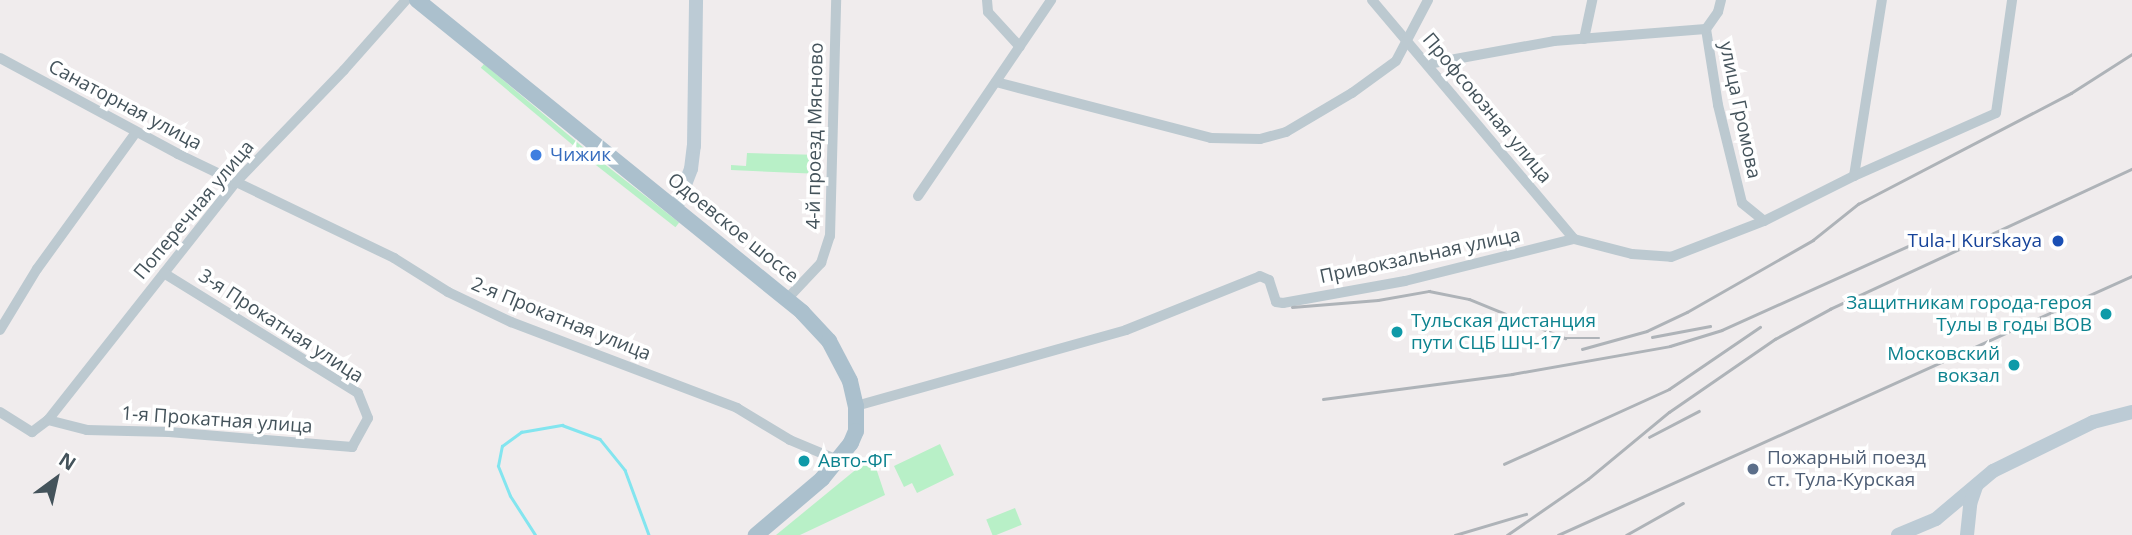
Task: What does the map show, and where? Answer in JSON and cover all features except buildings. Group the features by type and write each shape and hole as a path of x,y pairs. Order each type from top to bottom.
{"main road":[{"name":"Одоевское шоссе","path":"417,0 787,299 818,327 828,341 850,381 856,406 856,431 840,461 756,535"}],"street":[{"name":"Поперечная улица","path":"48,420 235,183 344,70 406,0"},
{"path":"676,208 691,169 694,146 696,0"},
{"name":"4-й проезд Мясново","path":"787,299 821,262 830,236 835,0"},
{"path":"987,0 988,12 1020,47"},
{"path":"918,196 1051,0"},
{"name":"Профсоюзная улица","path":"1372,0 1574,239"},
{"path":"996,82 1211,138 1260,139 1286,132 1352,93 1396,61 1409,41 1428,0"},
{"path":"1584,39 1592,0"},
{"name":"улица Громова","path":"1721,0 1718,12 1706,29 1718,105 1742,203 1764,220"},
{"path":"1854,176 1882,0"},
{"name":"Привокзальная улица","path":"856,406 1126,330 1260,276 1269,280 1276,302 1283,303 1405,281 1574,239 1632,254 1671,257 1764,220 1854,176 1996,113 2012,0"},
{"path":"1428,64 1584,39 1706,29"},
{"name":"Санаторная улица","path":"0,58 235,183"},
{"path":"0,330 37,269 136,132"},
{"name":"2-я Прокатная улица","path":"235,183 394,257 448,292 511,322 737,408 790,440 840,461"},
{"name":"3-я Прокатная улица","path":"164,273 358,393 368,418"},
{"path":"0,412 32,432 48,420"},
{"path":"1898,535 1936,519 1993,471 2080,428 2113,415 2132,412"},
{"name":"1-я Прокатная улица","path":"48,420 86,430 169,432 352,447 368,418"},
{"path":"1936,519 1948,519 1967,532 1976,487"}],"green space":[{"path":"484,64 587,150 583,154 481,68"},
{"path":"747,153 822,155 821,174 731,170 731,165 746,166"},
{"path":"598,159 679,222 675,227 594,164"},
{"path":"940,444 954,475 917,493 912,483 904,487 894,466"},
{"path":"870,458 873,459 885,495 800,535 776,535"},
{"path":"1015,508 1022,525 992,535 986,520"}],"waterway":[{"path":"535,535 510,496 498,466 502,446 521,432 562,425 600,439 625,470 649,535"}],"railway":[{"path":"1582,349 1647,331 1687,312 1813,240 1858,204 2071,93 2132,54"},
{"path":"1507,535 1588,479 1669,412 1775,339 1830,309 2132,169"},
{"path":"1323,399 1512,374 1670,346 1722,330 1908,246"},
{"path":"1558,535 2132,276"},
{"path":"1292,307 1378,300 1429,291 1469,299 1565,338 1599,338"},
{"path":"1652,337 1710,326"},
{"path":"1504,464 1669,389 1760,327"},
{"path":"1649,437 1699,411"},
{"path":"1626,535 1683,503"},
{"path":"1455,535 1526,514"}],"place":[{"name":"Чижик","path":"536,155"},
{"name":"Tula-I Kurskaya","path":"2058,241"},
{"name":"Защитникам города-героя Тулы в годы ВОВ","path":"2106,314"},
{"name":"Тульская дистанция пути СЦБ ШЧ-17","path":"1397,332"},
{"name":"Московский вокзал","path":"2014,365"},
{"name":"Авто-ФГ","path":"804,461"},
{"name":"Пожарный поезд ст. Тула-Курская","path":"1753,469"}]}
